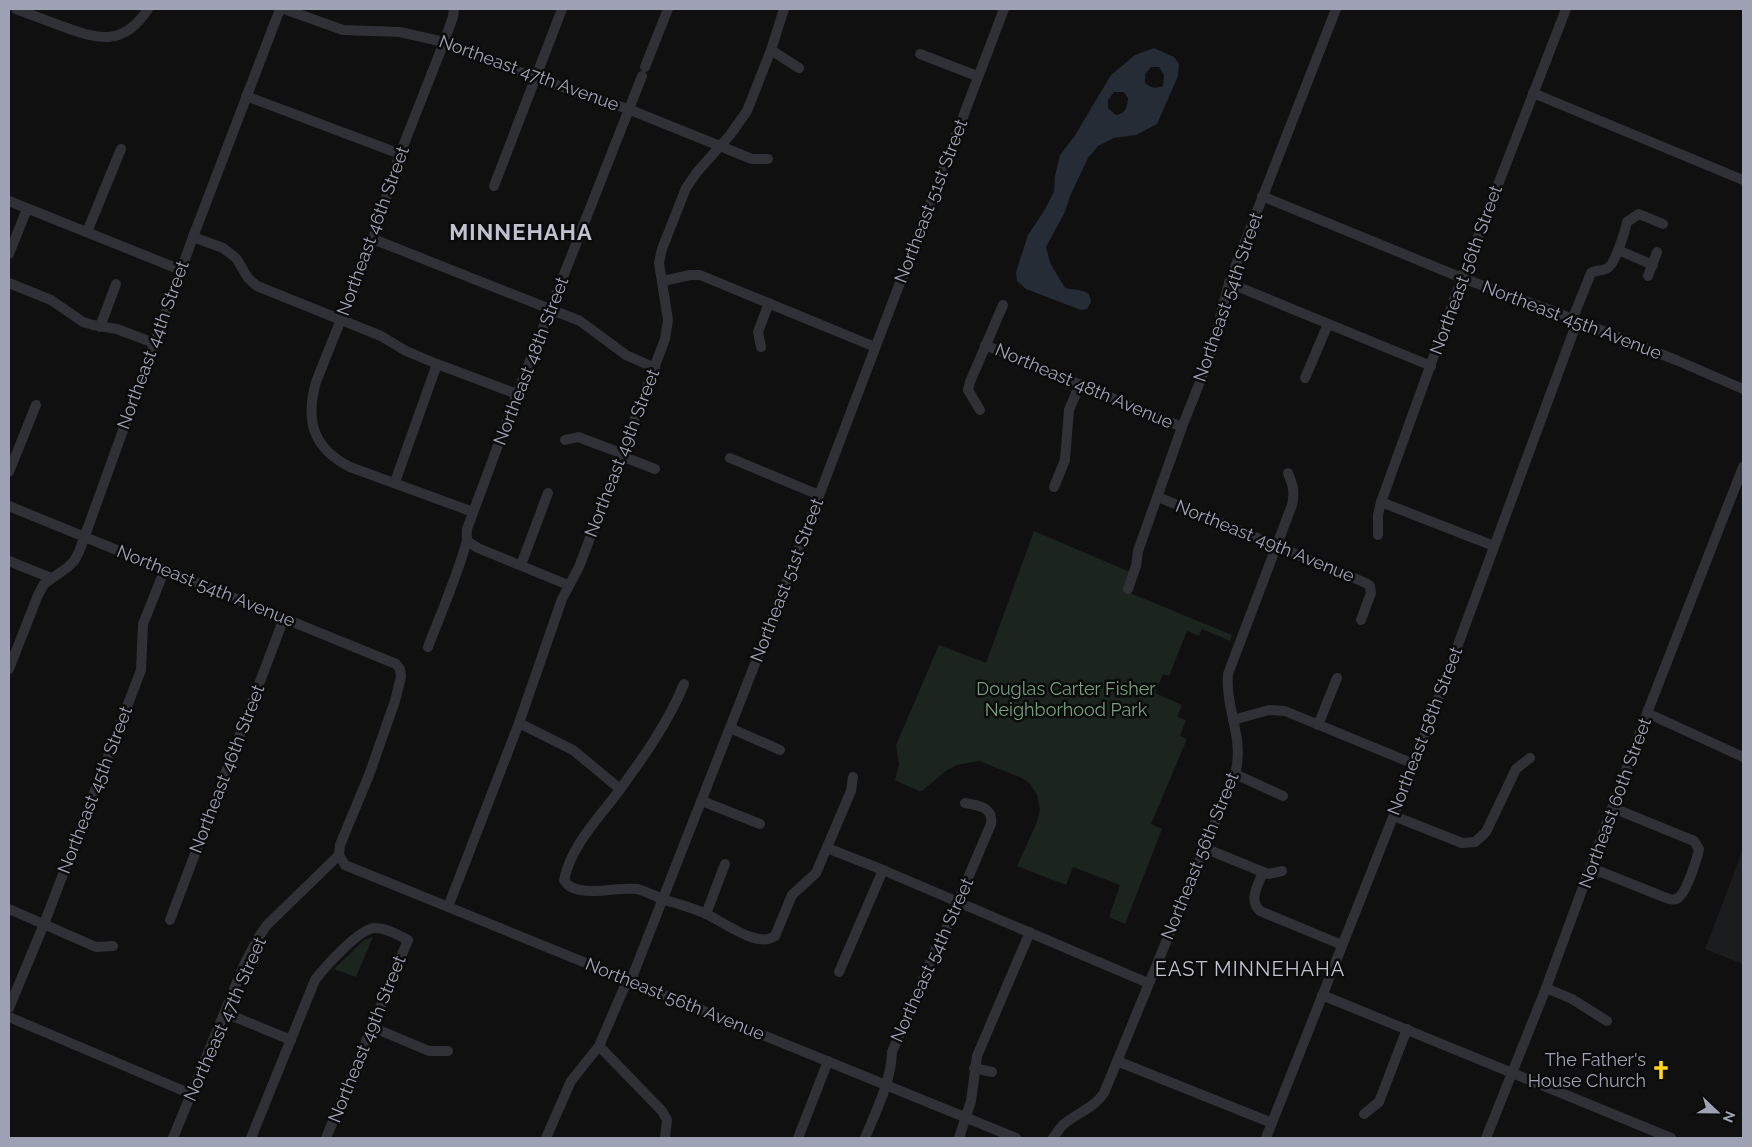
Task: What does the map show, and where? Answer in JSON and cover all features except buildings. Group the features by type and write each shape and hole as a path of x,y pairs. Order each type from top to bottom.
{"street":[{"path":"16,9 89,36 107,38 124,33 138,23 148,9"},
{"name":"Northeast 44th Street","path":"9,669 44,584 74,561 193,237 280,9"},
{"name":"Northeast 47th Avenue","path":"284,9 343,30 400,32 444,42 535,78 628,109 752,158 768,159"},
{"name":"Northeast 46th Street","path":"395,482 350,466 327,452 314,431 310,415 312,398 316,382 373,239 400,154 444,42 454,9"},
{"path":"494,186 562,9"},
{"name":"Northeast 48th Street","path":"428,647 467,541 466,535 473,512 517,394 668,9"},
{"name":"Northeast 49th Street","path":"448,907 519,723 562,599 579,567 665,338 668,320 659,264 662,248 686,188 696,172 740,122 747,111 771,50 784,9"},
{"name":"Northeast 51st Street","path":"546,1138 571,1081 599,1046 624,988 631,980 702,801 1004,9"},
{"name":"Northeast 54th Street","path":"1128,589 1136,566 1138,551 1182,427 1209,359 1229,283 1336,9"},
{"name":"Northeast 56th Street","path":"1378,535 1378,515 1382,502 1462,278 1566,9"},
{"path":"771,50 799,68"},
{"path":"920,54 978,76"},
{"path":"1533,93 1743,180"},
{"path":"246,96 400,154"},
{"path":"86,232 121,149"},
{"name":"Northeast 45th Avenue","path":"1262,196 1462,278 1550,310 1676,360 1743,389"},
{"path":"9,201 181,270"},
{"path":"9,254 27,208"},
{"name":"Northeast 58th Street","path":"1266,1138 1414,764 1575,321 1588,278 1596,270 1610,267 1627,222 1639,214 1663,224"},
{"path":"193,237 223,248 236,258 248,278 257,286 381,336 406,351 437,364 517,394"},
{"path":"373,239 580,321 626,355 655,368"},
{"path":"1618,250 1653,264"},
{"path":"1648,276 1657,252"},
{"path":"663,281 690,275 700,275 876,347"},
{"path":"9,283 51,300 83,322 117,329 154,343"},
{"path":"1229,283 1431,366"},
{"path":"100,326 116,284"},
{"path":"761,347 758,332 769,303"},
{"path":"980,410 968,390 1003,305"},
{"path":"1305,378 1328,324"},
{"name":"Northeast 48th Avenue","path":"985,345 1182,427"},
{"path":"437,364 395,482 473,512"},
{"path":"1054,487 1065,460 1069,410 1080,384"},
{"path":"9,472 36,404"},
{"path":"565,440 578,436 655,469"},
{"path":"730,458 818,495"},
{"name":"Northeast 60th Street","path":"1486,1138 1546,988 1647,713 1743,467"},
{"name":"Northeast 56th Street","path":"1053,1138 1063,1125 1098,1101 1104,1093 1235,774 1239,754 1228,698 1228,674 1294,494 1293,484 1288,473"},
{"path":"520,565 548,493"},
{"name":"Northeast 49th Avenue","path":"1158,497 1360,580 1370,586 1371,592 1361,620"},
{"path":"1382,502 1494,546"},
{"name":"Northeast 54th Avenue","path":"9,506 390,660 400,669 399,686 395,701 369,775 340,845 339,855"},
{"path":"467,541 478,548 568,585"},
{"path":"9,562 51,578"},
{"name":"Northeast 45th Street","path":"9,1008 44,924 141,670 143,624 165,569"},
{"name":"Northeast 46th Street","path":"170,920 284,618"},
{"path":"1318,725 1337,678"},
{"path":"684,684 676,704 649,748 574,850 564,880 573,889 586,891 636,889 706,914 729,928 768,940 775,936 792,895 816,874 852,791 852,777"},
{"path":"1233,720 1269,710 1279,710 1314,722 1414,764"},
{"path":"1647,713 1743,757"},
{"path":"519,723 573,750 620,789"},
{"path":"730,728 780,750"},
{"path":"1394,816 1462,844 1475,842 1486,832 1516,770 1530,758"},
{"path":"1235,774 1283,796"},
{"path":"702,801 760,824"},
{"name":"Northeast 54th Street","path":"864,1138 892,1066 892,1052 991,824 990,812 977,804 965,803"},
{"path":"1591,868 1669,899 1678,899 1684,892 1697,857 1699,849 1697,844 1691,840 1613,808"},
{"path":"827,848 1148,983"},
{"path":"1204,848 1268,874 1282,871"},
{"name":"Northeast 56th Avenue","path":"339,855 342,861 350,868 631,980 1016,1138"},
{"name":"Northeast 47th Street","path":"173,1138 244,965 263,930 339,855"},
{"path":"706,914 724,864"},
{"path":"839,972 883,870"},
{"path":"1263,872 1253,899 1254,905 1260,911 1342,945"},
{"path":"9,909 96,946 113,946"},
{"name":"Northeast 49th Street","path":"291,1040 315,980 325,967 357,937 371,928 381,928 408,940 326,1138"},
{"path":"960,1138 971,1101 977,1056 1030,932"},
{"path":"1546,988 1572,1000 1607,1021"},
{"path":"1322,995 1671,1138"},
{"path":"225,1013 291,1040 251,1138"},
{"path":"9,1017 191,1094"},
{"path":"372,1027 429,1051 448,1051"},
{"path":"1364,1114 1379,1102 1407,1029"},
{"path":"599,1046 662,1111 667,1120 665,1138"},
{"path":"798,1138 828,1061"},
{"path":"1117,1061 1272,1123"},
{"path":"974,1068 992,1072"}],"shaded area":[{"path":"1154,48 1174,57 1179,64 1178,76 1157,124 1136,135 1114,138 1098,146 1088,158 1070,196 1065,212 1046,247 1050,263 1065,288 1080,290 1089,294 1091,302 1087,309 1081,310 1026,289 1017,281 1016,272 1028,235 1054,192 1055,176 1060,155 1074,137 1111,75 1135,55","holes":["1151,67 1159,67 1164,75 1163,86 1153,88 1145,83 1145,74","1114,92 1124,92 1128,98 1124,111 1116,115 1108,108 1108,100"]},
{"path":"1743,850 1743,964 1705,949"}],"green space":[{"name":"Douglas Carter Fisher Neighborhood Park","path":"1034,531 1130,572 1123,590 1232,635 1230,641 1202,629 1199,636 1187,631 1169,676 1163,674 1155,693 1182,705 1177,717 1186,720 1180,736 1187,739 1151,824 1162,829 1125,924 1109,917 1120,885 1073,867 1066,885 1017,866 1037,822 1040,810 1037,795 1030,784 1022,778 979,761 957,765 947,770 922,791 895,780 899,765 896,745 939,645 986,663"},
{"path":"373,937 356,977 334,969 364,940"}],"place":[{"name":"The Father's House Church","path":"1661,1070"}],"district":[{"name":"MINNEHAHA","path":"521,232"},
{"name":"EAST MINNEHAHA","path":"1250,969"}]}
